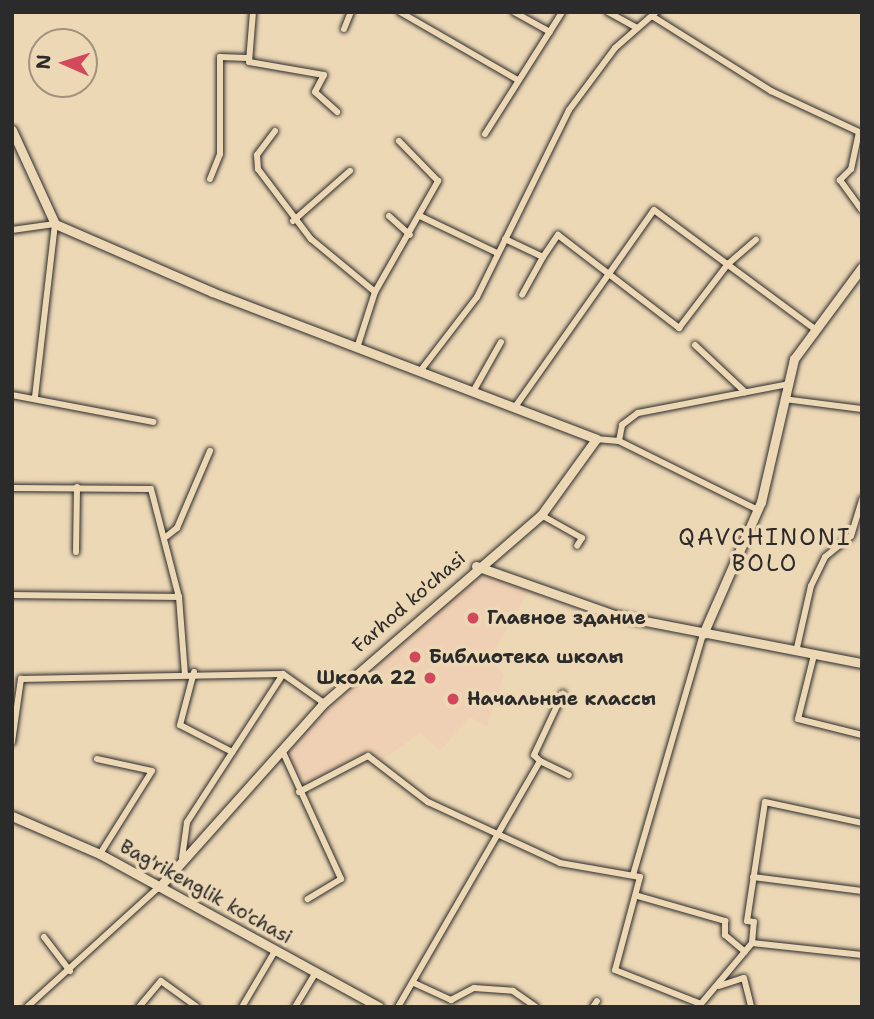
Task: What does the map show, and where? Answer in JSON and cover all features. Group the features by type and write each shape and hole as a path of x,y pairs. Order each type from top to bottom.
{"street":[{"path":"247,58 253,12"},
{"path":"344,29 351,12"},
{"path":"400,12 518,80"},
{"path":"514,12 550,33"},
{"path":"485,134 562,12"},
{"path":"608,12 637,28"},
{"path":"421,370 477,297 569,110 637,28 654,14 782,96 859,132 851,169 841,180 862,210"},
{"path":"209,179 220,154 220,57 247,58 253,64 324,75 315,92 337,112"},
{"path":"275,131 257,155 258,169 293,220 363,288 374,292"},
{"path":"13,137 55,224 35,398"},
{"path":"358,345 374,292 422,217 438,181 399,141"},
{"path":"293,220 350,171"},
{"path":"515,407 654,210 812,327"},
{"path":"389,216 410,235"},
{"path":"422,217 497,253"},
{"path":"12,230 55,224 596,439 619,441 758,510"},
{"path":"522,295 542,257 558,235 679,328 728,264 756,240"},
{"path":"505,239 542,257"},
{"path":"633,875 703,635 758,510 784,385 812,327 862,267"},
{"path":"474,390 501,342"},
{"path":"695,345 745,392"},
{"path":"619,441 622,425 638,413 784,385"},
{"path":"12,395 153,422"},
{"path":"782,399 862,409"},
{"name":"Farhod ko'chasi","path":"159,887 182,858 324,703 477,566 541,515 596,439"},
{"path":"167,536 177,528 210,451"},
{"path":"12,488 147,486 167,536 179,597 185,675"},
{"path":"76,552 77,487"},
{"path":"796,652 811,586 825,557 851,536 862,499"},
{"path":"541,515 582,538 577,547"},
{"path":"477,566 614,615 703,635 862,663"},
{"path":"12,596 179,597"},
{"path":"814,655 798,719 862,735"},
{"path":"12,678 185,675 194,672 283,674 324,703"},
{"path":"194,672 180,725 232,751"},
{"path":"182,858 187,822 283,674"},
{"path":"12,742 21,679"},
{"path":"563,693 534,755 540,761 569,775"},
{"path":"282,750 341,879 308,899"},
{"path":"299,792 368,756 428,802 560,863 640,877 638,896 615,970 700,1005 752,943 754,922 747,921 765,802 862,823"},
{"path":"97,758 152,771 100,854"},
{"path":"398,1007 540,761"},
{"name":"Bag'rikenglik ko'chasi","path":"12,816 100,854 379,1007"},
{"path":"753,877 862,891"},
{"path":"27,1007 70,971 159,887"},
{"path":"638,896 725,921 725,935 745,952"},
{"path":"44,937 70,971"},
{"path":"752,943 862,955"},
{"path":"242,1007 275,951"},
{"path":"295,1007 316,972"},
{"path":"716,987 735,978 749,983 751,1007"},
{"path":"139,1007 161,981 197,1007"},
{"path":"414,983 451,1000 474,988 513,991 536,1007"},
{"path":"34,1001 42,1007"}],"shaded area":[{"name":"Школа 22","path":"478,569 529,590 490,659 504,675 487,727 470,717 440,751 420,733 382,760 369,749 306,785 285,751"}],"place":[{"name":"Главное здание","path":"473,618"},
{"name":"Библиотека школы","path":"415,657"},
{"name":"Школа 22","path":"430,678"},
{"name":"Начальные классы","path":"453,699"}],"district":[{"name":"QAVCHINONI BOLO","path":"765,550"}]}
